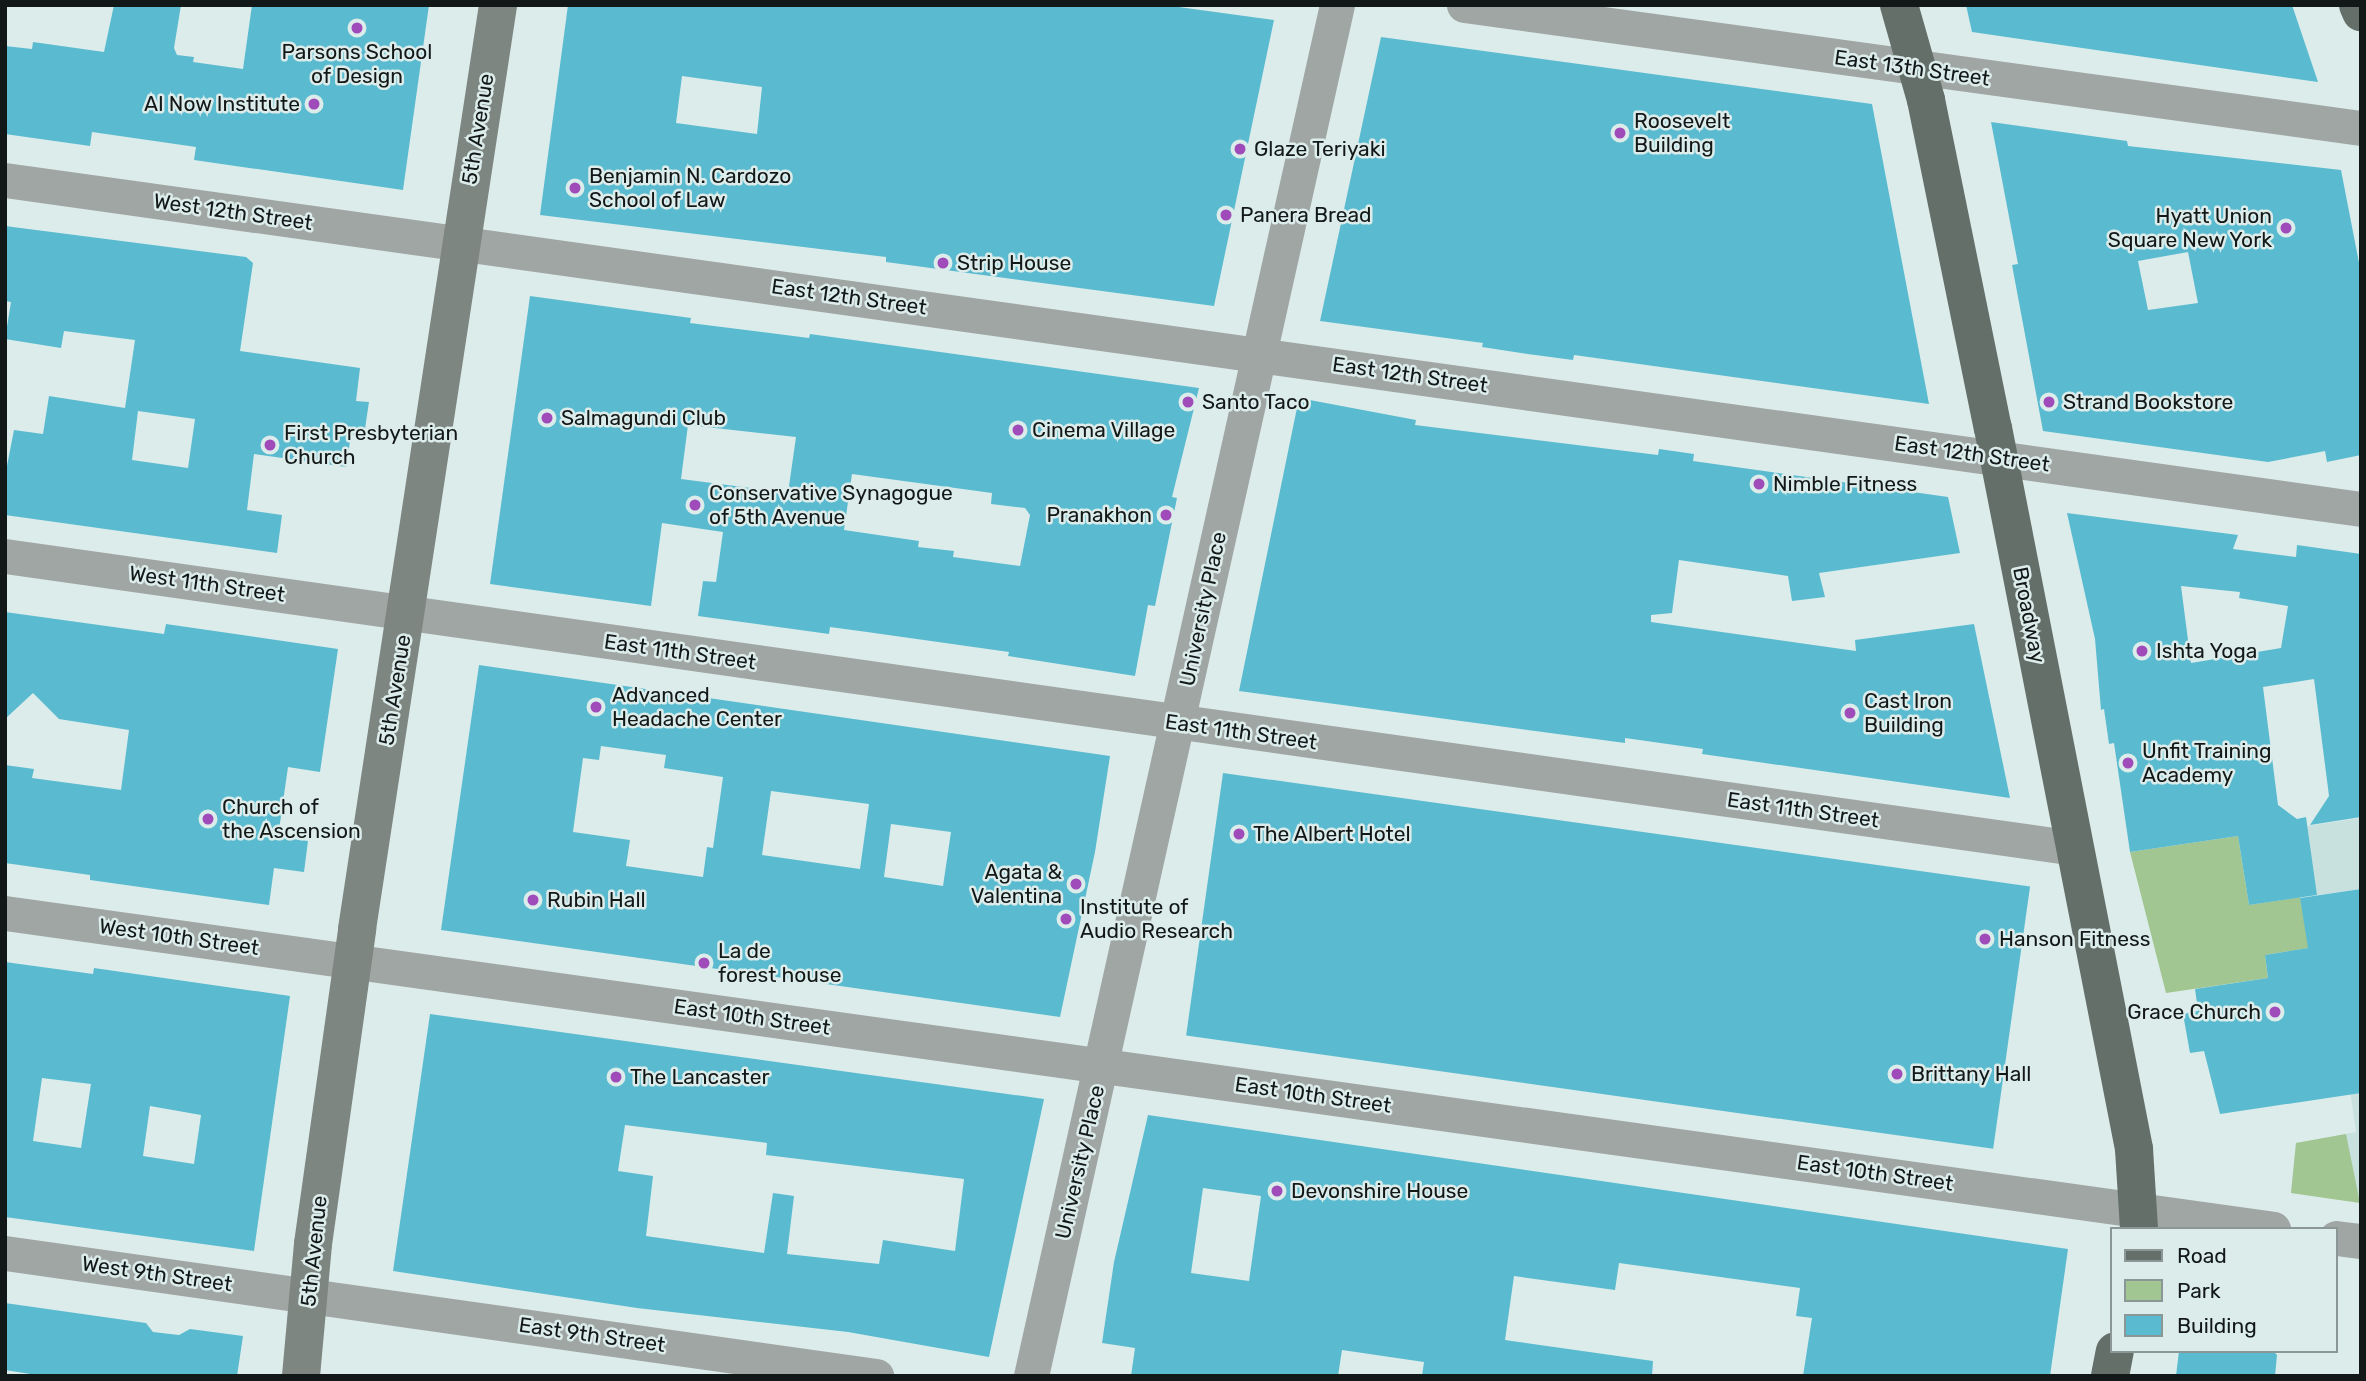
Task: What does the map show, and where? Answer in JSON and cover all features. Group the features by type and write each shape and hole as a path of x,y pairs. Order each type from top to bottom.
{"main road":[{"name":"5th Avenue","path":"301,1376 309,1295 354,962 498,5"},
{"name":"Broadway","path":"1899,5 1916,68 1998,458 2134,1149 2140,1219"},
{"path":"2358,5 2361,12"},
{"path":"2110,1376 2115,1353"}],"street":[{"name":"University Place","path":"1031,1376 1103,1066 1257,354 1338,5"},
{"name":"East 13th Street","path":"1464,5 2361,128"},
{"name":"West 12th Street","path":"5,180 460,244"},
{"name":"East 12th Street","path":"460,244 2361,509"},
{"name":"West 11th Street","path":"5,556 408,612"},
{"name":"East 11th Street","path":"408,612 2075,848"},
{"name":"West 10th Street","path":"5,913 354,962"},
{"name":"East 10th Street","path":"354,962 1103,1066 2140,1219 2246,1227"},
{"path":"2338,1238 2361,1241"},
{"name":"West 9th Street","path":"5,1253 309,1295"},
{"name":"East 9th Street","path":"309,1295 876,1376"}],"shaded area":[{"path":"2361,818 2361,889 2317,895 2307,826"},
{"path":"2361,1045 2361,1203 2291,1193 2296,1143 2356,1132 2348,1076"}],"green space":[{"path":"2238,836 2249,905 2300,897 2304,919 2321,946 2265,955 2268,978 2166,993 2130,852"},
{"path":"2346,1134 2360,1203 2291,1193 2296,1143"}],"building":[{"path":"114,5 181,5 174,48 177,55 194,57 193,62 243,69 252,5 429,5 403,190 194,160 196,147 92,132 90,146 5,134 5,46 32,49 33,42 104,52"},
{"path":"568,5 1164,5 1274,20 1214,306 886,262 886,257 540,215","holes":["682,76 762,87 757,134 676,123"]},
{"path":"1966,5 2292,5 2318,82 1972,32"},
{"path":"1381,37 1872,104 1929,404 1574,355 1573,360 1521,353 1482,347 1483,343 1320,321"},
{"path":"1991,122 2127,141 2128,146 2341,170 2361,273 2361,455 2327,462 2325,451 2268,462 2043,431 2012,265 2018,264","holes":["2188,252 2198,303 2148,310 2138,261"]},
{"path":"5,226 246,257 253,263 240,351 360,368 356,401 369,402 364,437 351,435 346,467 254,454 247,510 282,515 277,553 5,515 5,476 14,430 43,434 49,396 125,408 135,340 64,331 61,348 5,339 11,302 5,301","holes":["138,411 195,419 188,468 132,460"]},
{"path":"530,296 691,318 690,323 809,338 810,334 1199,388 1172,497 1177,498 1155,606 1148,605 1135,676 1008,656 1009,652 867,632 830,627 829,634 698,616 703,581 716,582 723,532 662,523 651,606 490,584","holes":["688,425 796,437 788,493 681,479","852,474 992,493 991,504 1025,508 1030,515 1020,566 953,557 954,551 918,547 919,541 844,530"]},
{"path":"1299,398 1416,420 1415,425 1658,455 1659,449 1694,454 1693,461 1948,497 1960,553 1819,573 1825,597 1792,601 1788,576 1679,560 1672,613 1651,615 1651,622 1856,651 1855,640 1974,624 2010,798 1702,754 1703,749 1625,738 1625,743 1239,691"},
{"path":"2067,513 2238,535 2233,549 2296,557 2297,545 2361,554 2361,817 2310,825 2329,796 2314,679 2263,687 2278,805 2297,819 2306,817 2317,895 2249,905 2238,836 2130,852 2114,743 2109,744 2104,709 2101,710 2095,639","holes":["2181,586 2240,592 2239,598 2288,606 2281,648 2191,663"]},
{"path":"5,612 164,634 166,624 338,649 320,772 288,767 278,837 308,841 304,872 274,868 269,905 90,880 90,875 5,863 5,765 34,769 32,778 121,790 129,730 59,719 33,693 5,719"},
{"path":"479,665 1110,756 1095,852 1060,1017 441,930","holes":["601,746 666,755 664,768 723,777 713,848 707,847 703,877 626,866 630,840 573,832 583,758 599,760","771,791 869,804 860,869 762,855","891,824 951,832 943,886 884,877"]},
{"path":"1223,773 2030,886 1993,1149 1186,1035"},
{"name":"Grace Church","path":"2361,889 2361,1093 2220,1114 2204,1051 2190,1053 2183,1014 2198,1011 2195,989 2268,978 2265,955 2308,948 2300,898"},
{"path":"5,962 93,974 94,968 290,996 254,1251 5,1217","holes":["42,1078 91,1084 81,1148 33,1141","150,1106 201,1115 194,1164 143,1156"]},
{"path":"430,1014 1044,1099 989,1357 848,1332 637,1308 393,1271","holes":["625,1125 767,1143 766,1155 964,1179 955,1251 883,1240 879,1264 787,1254 794,1196 773,1193 764,1253 646,1236 653,1176 618,1171"]},
{"path":"1148,1115 2068,1249 2050,1376 1803,1376 1812,1318 1796,1316 1800,1288 1619,1263 1615,1290 1514,1276 1505,1340 1653,1361 1652,1376 1422,1376 1424,1362 1342,1350 1338,1376 1131,1376 1135,1348 1102,1343 1114,1262","holes":["1203,1188 1261,1196 1249,1281 1191,1273"]},
{"path":"5,1303 146,1323 153,1332 179,1335 190,1329 243,1336 237,1376 43,1376 5,1370"},
{"path":"2179,1353 2277,1355 2275,1376 2176,1376"}],"place":[{"name":"Parsons School of Design","path":"357,28"},
{"name":"AI Now Institute","path":"314,104"},
{"name":"Roosevelt Building","path":"1620,133"},
{"name":"Glaze Teriyaki","path":"1240,149"},
{"name":"Benjamin N. Cardozo School of Law","path":"575,188"},
{"name":"Panera Bread","path":"1226,215"},
{"name":"Hyatt Union Square New York","path":"2286,228"},
{"name":"Strip House","path":"943,263"},
{"name":"Santo Taco","path":"1188,402"},
{"name":"Strand Bookstore","path":"2049,402"},
{"name":"Salmagundi Club","path":"547,418"},
{"name":"Cinema Village","path":"1018,430"},
{"name":"First Presbyterian Church","path":"270,445"},
{"name":"Nimble Fitness","path":"1759,484"},
{"name":"Conservative Synagogue of 5th Avenue","path":"695,505"},
{"name":"Pranakhon","path":"1166,515"},
{"name":"Ishta Yoga","path":"2142,651"},
{"name":"Advanced Headache Center","path":"596,707"},
{"name":"Cast Iron Building","path":"1850,713"},
{"name":"Unfit Training Academy","path":"2128,763"},
{"name":"Church of the Ascension","path":"208,819"},
{"name":"The Albert Hotel","path":"1239,834"},
{"name":"Agata & Valentina","path":"1076,884"},
{"name":"Rubin Hall","path":"533,900"},
{"name":"Institute of Audio Research","path":"1066,919"},
{"name":"Hanson Fitness","path":"1985,939"},
{"name":"La de forest house","path":"704,963"},
{"name":"Grace Church","path":"2275,1012"},
{"name":"Brittany Hall","path":"1897,1074"},
{"name":"The Lancaster","path":"616,1077"},
{"name":"Devonshire House","path":"1277,1191"}]}
